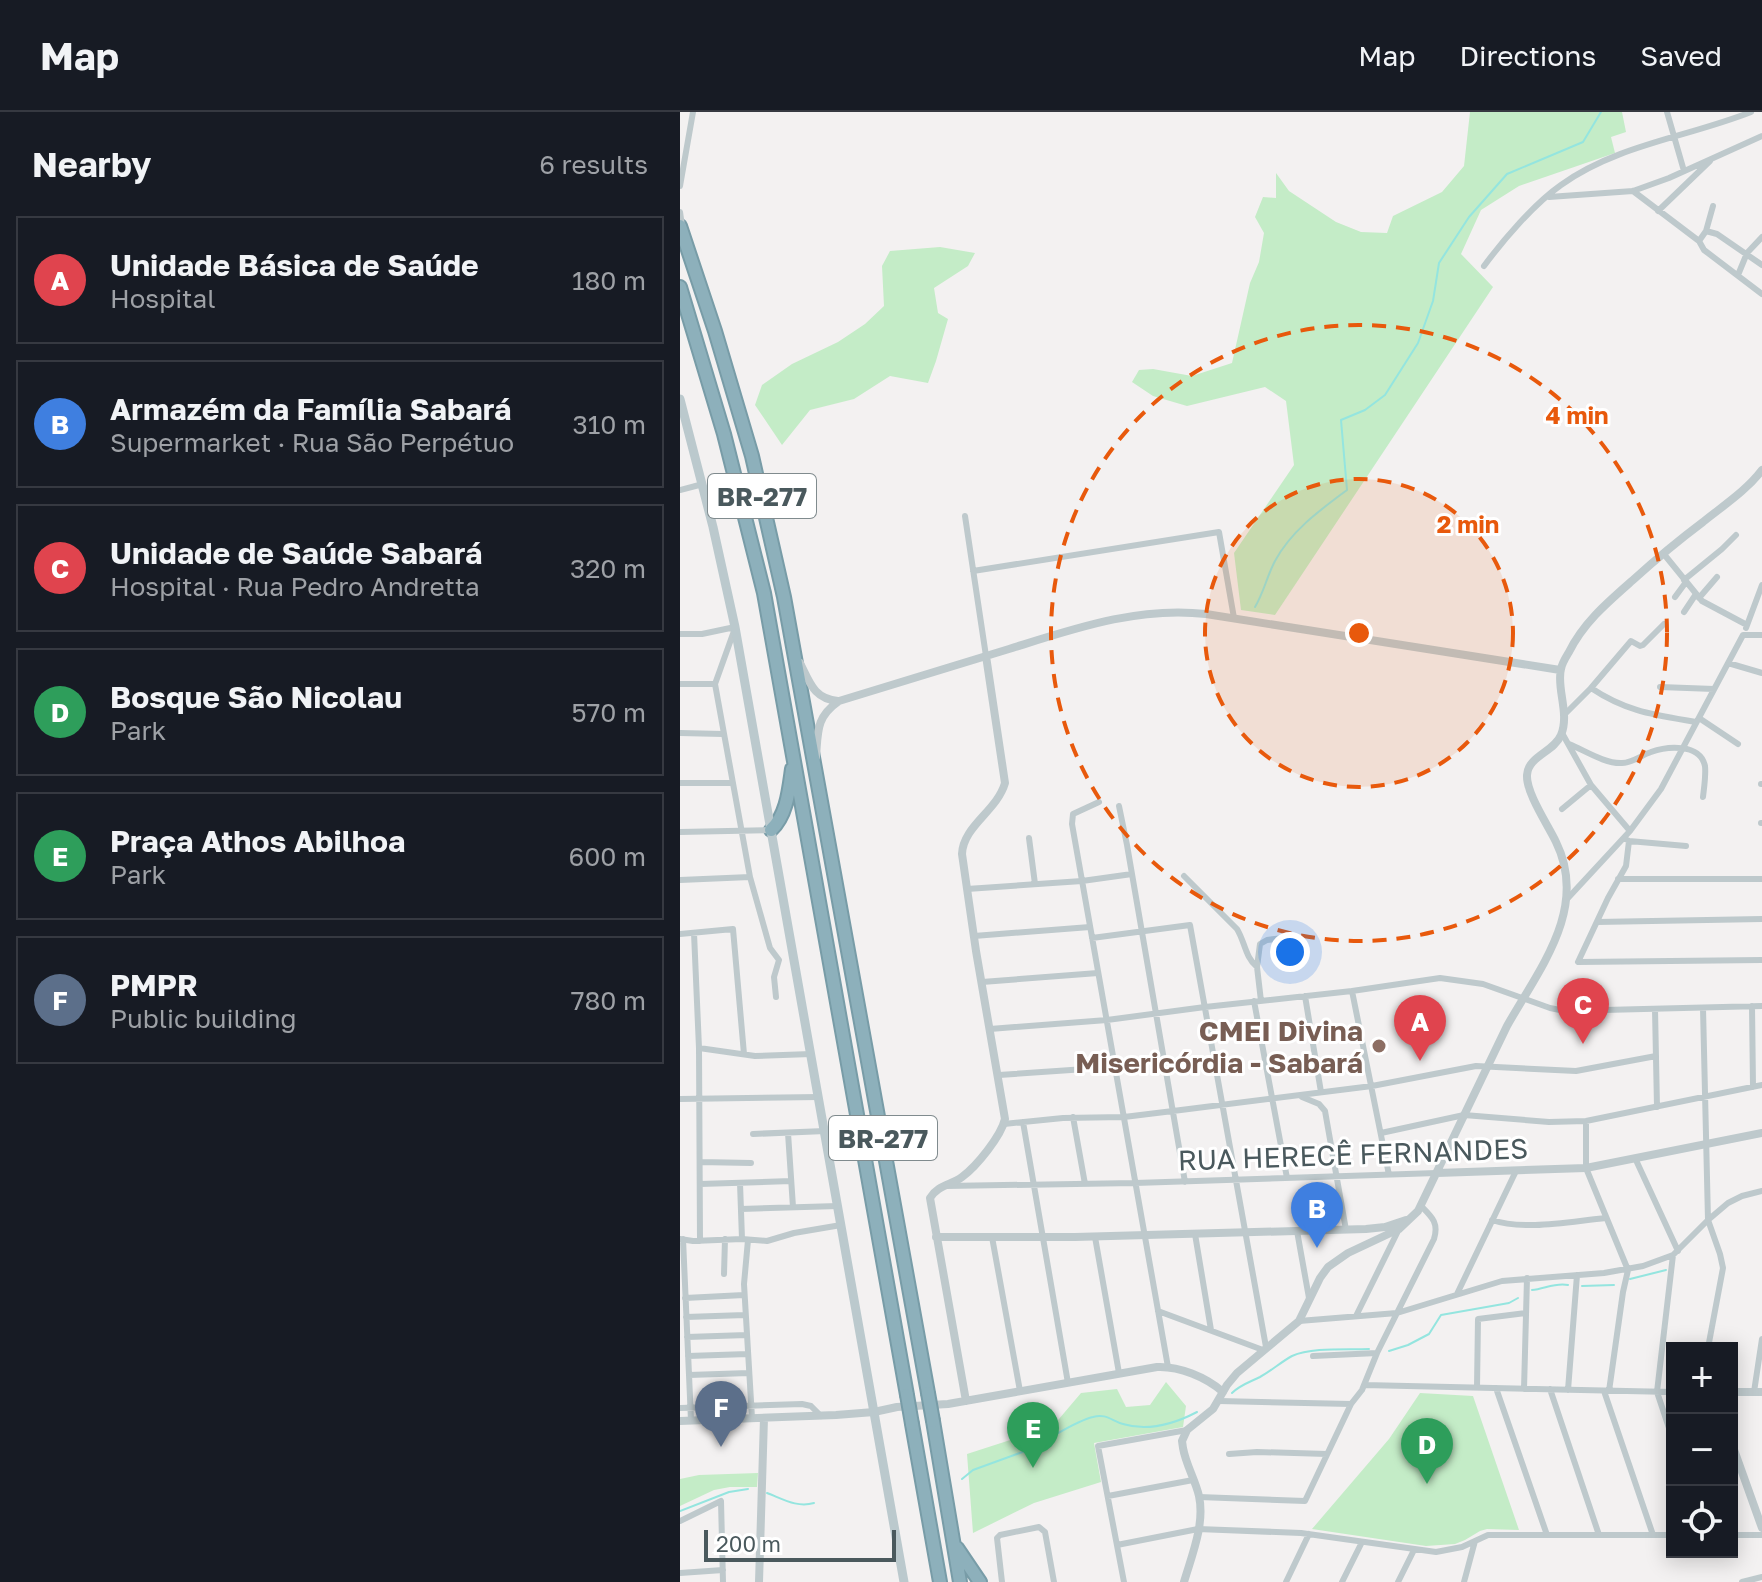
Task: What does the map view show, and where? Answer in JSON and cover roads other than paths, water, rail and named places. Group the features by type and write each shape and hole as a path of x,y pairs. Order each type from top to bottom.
{"highway":[{"name":"BR-277","path":"681,229 752,456 796,656 960,1582"},
{"name":"BR-277","path":"680,287 708,375 766,606 940,1582"},
{"path":"771,830 784,809 794,754"},
{"path":"953,1543 980,1582"}],"main road":[{"path":"680,399 703,484 735,627 904,1582"}],"street":[{"path":"680,186 693,112"},
{"path":"1667,112 1684,171"},
{"path":"1484,266 1546,197 1572,177 1637,148 1751,112"},
{"path":"1546,197 1633,191 1762,136"},
{"path":"1658,211 1714,157"},
{"path":"1633,191 1762,294"},
{"path":"1699,241 1706,231 1713,206"},
{"path":"680,212 681,229"},
{"path":"1706,231 1717,234 1762,265"},
{"path":"1738,275 1747,253 1762,237"},
{"path":"1184,1582 1198,1529 1199,1497 1183,1448 1182,1441 1187,1430 1213,1409 1237,1373 1299,1321 1320,1278 1334,1262 1399,1229 1421,1206 1511,1019 1525,998 1560,926 1568,898 1567,872 1527,780 1528,768 1554,745 1562,733 1564,715 1560,670 1580,633 1594,615 1663,553 1739,494 1762,470"},
{"path":"680,490 703,484"},
{"path":"965,516 1005,783 998,799 962,845 974,936 1005,1108 1004,1124 996,1139 970,1170 934,1191 930,1198 966,1401"},
{"path":"973,571 1219,532 1234,618"},
{"path":"1675,597 1685,581 1736,535"},
{"path":"1663,553 1706,604 1747,625"},
{"path":"1684,612 1717,577"},
{"path":"1762,585 1743,635 1684,748 1661,789 1630,831 1626,866 1578,962 1762,960"},
{"path":"816,766 821,718 839,701 1073,630 1132,616 1177,611 1234,618 1560,670"},
{"path":"1564,715 1631,641 1643,645 1664,624"},
{"path":"680,634 702,634 735,627"},
{"path":"735,627 715,684 750,877 770,948 779,960 774,977 776,997"},
{"path":"1743,635 1762,635"},
{"path":"796,656 816,692 825,699 839,701"},
{"path":"1728,663 1762,673"},
{"path":"680,684 715,684"},
{"path":"1660,687 1714,689"},
{"path":"1591,688 1611,702 1644,713 1698,720 1738,744"},
{"path":"680,733 723,734"},
{"path":"1562,733 1591,785 1630,831"},
{"path":"1569,744 1622,763 1667,748 1693,751 1705,767 1703,797"},
{"path":"680,783 732,783"},
{"path":"1562,809 1591,785"},
{"path":"1099,802 1076,812 1072,817 1168,1367"},
{"path":"1119,806 1185,1182"},
{"path":"680,832 771,830"},
{"path":"1029,838 1035,884"},
{"path":"1568,898 1627,840"},
{"path":"1627,840 1686,846"},
{"path":"967,889 1082,881 1132,874"},
{"path":"1184,876 1237,929 1249,959 1257,967"},
{"path":"680,880 750,877"},
{"path":"1618,879 1762,879"},
{"path":"1597,922 1762,919"},
{"path":"1092,938 1190,925 1265,1348"},
{"path":"974,936 1090,927"},
{"path":"680,934 733,929 744,1054"},
{"path":"694,933 699,1048 700,1241"},
{"path":"1283,938 1260,944 1257,967 1258,1001 1287,1178"},
{"path":"982,982 1098,973"},
{"path":"990,1029 1107,1020 1352,991 1421,979 1450,978 1483,984 1565,1011 1762,1006"},
{"path":"1352,991 1389,1175"},
{"path":"1305,996 1321,1092"},
{"path":"1752,1006 1753,1087"},
{"path":"1703,1008 1708,1220 1723,1268 1709,1342"},
{"path":"1655,1009 1657,1107"},
{"path":"699,1048 766,1056 811,1054"},
{"path":"1004,1124 1073,1117 1124,1117 1223,1105 1372,1086 1471,1067 1576,1071 1656,1056"},
{"path":"999,1075 1115,1067"},
{"path":"1381,1133 1464,1115 1549,1122 1586,1121 1762,1085"},
{"path":"1298,1095 1319,1104 1325,1111 1346,1230"},
{"path":"680,1099 819,1097"},
{"path":"1073,1117 1085,1184"},
{"path":"1586,1121 1586,1168 1628,1270 1606,1391 1653,1535"},
{"path":"1023,1122 1068,1383"},
{"path":"753,1134 825,1131"},
{"path":"788,1133 793,1207"},
{"name":"RUA HERECÊ FERNANDES","path":"943,1186 1185,1182 1586,1168 1762,1133"},
{"path":"1635,1158 1675,1253 1657,1392 1666,1419"},
{"path":"700,1162 751,1163"},
{"path":"1456,1294 1516,1171"},
{"path":"700,1184 791,1181"},
{"path":"740,1183 752,1418"},
{"path":"1299,1321 1397,1313 1502,1281 1628,1270 1654,1263 1675,1253 1708,1220 1735,1199 1762,1191"},
{"path":"741,1209 838,1206"},
{"path":"1199,1497 1305,1501 1431,1246 1436,1232 1435,1221 1421,1206"},
{"path":"1492,1220 1521,1225 1606,1218"},
{"path":"936,1237 1095,1237 1346,1230 1385,1227 1411,1219"},
{"path":"691,1420 682,1239 771,1241 794,1233 841,1225"},
{"path":"1356,1316 1399,1229"},
{"path":"1297,1231 1309,1302"},
{"path":"1195,1234 1211,1330"},
{"path":"992,1237 1020,1391"},
{"path":"1095,1237 1119,1373"},
{"path":"724,1274 725,1239"},
{"path":"1568,1390 1577,1275"},
{"path":"1524,1389 1527,1278"},
{"path":"685,1298 744,1295"},
{"path":"1158,1311 1265,1348"},
{"path":"1477,1387 1478,1319 1526,1313"},
{"path":"686,1317 745,1315"},
{"path":"687,1337 747,1335"},
{"path":"1758,1392 1762,1339"},
{"path":"1313,1356 1377,1353"},
{"path":"688,1356 748,1354"},
{"path":"680,1421 874,1412 966,1401 1151,1367 1168,1367 1203,1379 1221,1396 1351,1404"},
{"path":"689,1375 749,1373"},
{"path":"1364,1385 1666,1392"},
{"path":"1496,1388 1547,1535"},
{"path":"1550,1389 1599,1535"},
{"path":"680,1408 807,1405 821,1416"},
{"path":"759,1582 764,1418"},
{"path":"1124,1582 1098,1446 1187,1430"},
{"path":"1229,1454 1327,1454"},
{"path":"1738,1461 1762,1528"},
{"path":"1108,1496 1193,1480"},
{"path":"680,1521 721,1501 723,1582"},
{"path":"1002,1582 997,1538 1041,1528 1045,1532 1054,1582"},
{"path":"1117,1545 1198,1529 1309,1534 1414,1550 1446,1551 1488,1535 1666,1535"},
{"path":"1286,1582 1309,1534"},
{"path":"1738,1535 1762,1535"},
{"path":"1464,1582 1475,1541"},
{"path":"1342,1582 1362,1542"},
{"path":"1398,1582 1414,1550"},
{"path":"680,1573 723,1570"},
{"path":"1742,1582 1762,1577"}],"waterway":[{"path":"1255,607 1275,561 1289,540 1347,490 1341,420 1365,410 1385,395 1418,343 1433,301 1439,263 1469,217 1507,174 1583,142 1601,112"},
{"path":"1630,1279 1666,1270"},
{"path":"1532,1290 1568,1285"},
{"path":"1582,1286 1614,1285"},
{"path":"1389,1351 1429,1334 1441,1315 1509,1303 1518,1298"},
{"path":"1232,1393 1300,1353 1369,1349"},
{"path":"962,1479 973,1470 1039,1446 1080,1421 1093,1417 1152,1427 1197,1412"},
{"path":"680,1511 729,1492 748,1489"},
{"path":"767,1493 796,1504 814,1503"}],"place":[{"name":"Unidade de Saúde Sabará","path":"1583,1044"},
{"name":"CMEI Divina Misericórdia - Sabará","path":"1379,1046"},
{"name":"Unidade Básica de Saúde","path":"1420,1061"},
{"name":"Armazém da Família Sabará","path":"1317,1248"},
{"name":"PMPR","path":"721,1447"},
{"name":"Praça Athos Abilhoa","path":"1033,1468"},
{"name":"Bosque São Nicolau","path":"1427,1484"}]}
